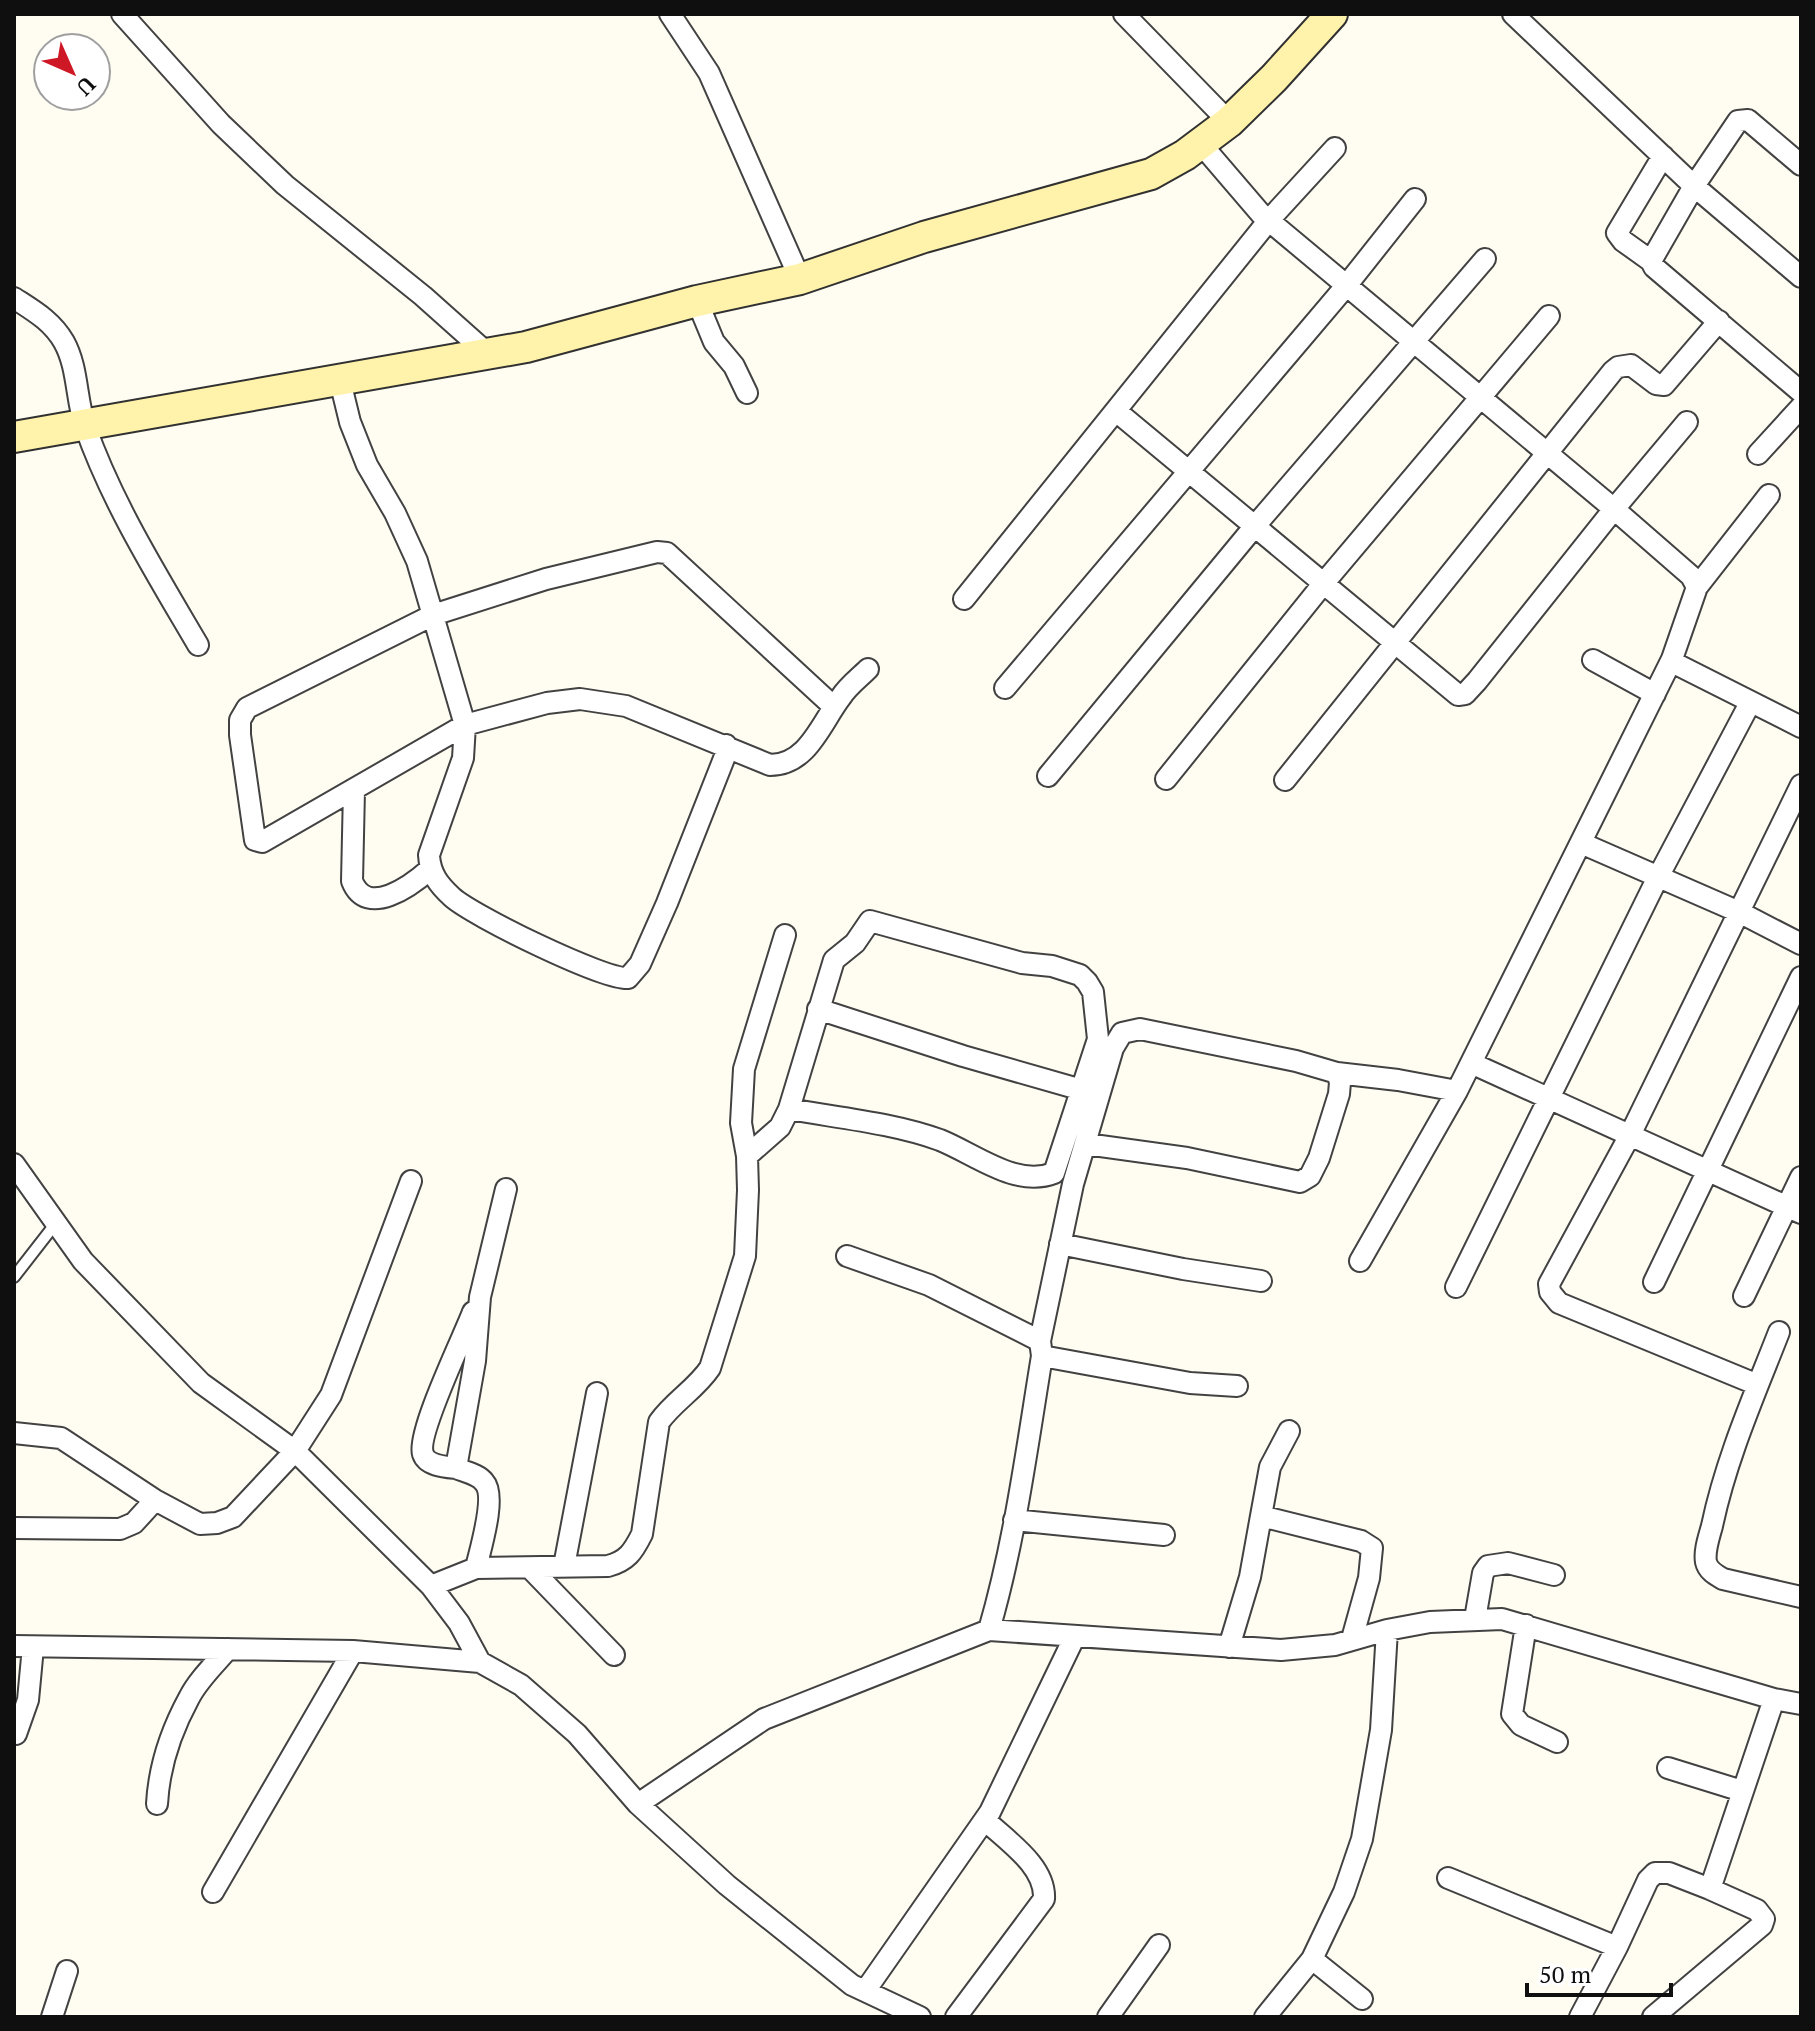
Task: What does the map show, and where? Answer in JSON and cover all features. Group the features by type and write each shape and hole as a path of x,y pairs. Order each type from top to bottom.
{"street":[{"path":"122,14 221,124 285,185 423,296 488,354"},
{"path":"670,14 709,73 800,279"},
{"path":"14,437 526,347 697,301 800,279 924,237 1151,174 1201,144 1229,122 1332,14"},
{"path":"1513,14 1694,186 1801,277"},
{"path":"1136,18 1229,122"},
{"path":"1651,261 1694,186 1738,121 1748,120 1801,165"},
{"path":"1201,144 1269,220 1614,509 1691,576 1697,587"},
{"path":"964,599 1269,220 1335,148"},
{"path":"1663,156 1617,233 1801,392"},
{"path":"1005,688 1346,286 1415,199"},
{"path":"1048,776 1254,527 1485,259"},
{"path":"14,298 53,325 66,345 85,424 112,489 198,645"},
{"path":"697,301 714,342 734,366 747,393"},
{"path":"1166,779 1323,584 1549,316"},
{"path":"1285,780 1618,367 1631,365 1656,384 1664,385 1719,321"},
{"path":"340,381 350,422 367,465 395,513 417,561 465,725 463,758 429,855 430,869 437,882 452,897 491,923 597,970 621,979 628,978 640,964 667,903 725,756 726,745"},
{"path":"1758,454 1801,407"},
{"path":"1116,411 1449,689 1462,696 1531,616 1687,422"},
{"path":"1360,1261 1450,1107 1672,659 1697,587 1769,495"},
{"path":"834,707 667,553 639,555 572,572 433,615 247,708 240,720 255,840 262,842 465,725 547,703 580,699 626,706 770,765 785,765 811,743 834,707 841,696 868,669"},
{"path":"1672,659 1684,669 1801,727"},
{"path":"1593,660 1655,694"},
{"path":"1456,1287 1657,879 1750,703"},
{"path":"1758,1385 1559,1303 1550,1292 1549,1284 1630,1135 1801,785"},
{"path":"354,790 352,881 356,890 362,896 372,898 389,896 411,885 430,869"},
{"path":"1581,843 1657,879 1739,912 1801,944"},
{"path":"747,1156 780,1127 789,1109 834,960 855,943 870,921 1022,963 1052,966 1080,975 1093,992 1098,1039 1054,1173 1041,1178 1004,1170 939,1140 893,1128 789,1109"},
{"path":"431,1586 476,1568 608,1566 624,1562 634,1550 642,1534 659,1422 667,1410 700,1382 710,1368 745,1256 747,1156 741,1123 744,1069 785,935"},
{"path":"1654,1282 1801,977"},
{"path":"818,1009 963,1056 1082,1090"},
{"path":"989,1630 1014,1520 1041,1348 1073,1184 1113,1048 1122,1033 1140,1029 1296,1061 1337,1073 1457,1091"},
{"path":"1471,1063 1794,1210"},
{"path":"1086,1144 1187,1158 1300,1182 1310,1176 1319,1158 1339,1094 1337,1073"},
{"path":"14,1164 83,1261 201,1383 295,1451 431,1586 459,1623 480,1662"},
{"path":"1744,1296 1794,1210 1801,1177"},
{"path":"14,1433 61,1438 155,1500 200,1524 217,1523 233,1517 295,1451 331,1395 341,1376 411,1181"},
{"path":"456,1468 475,1361 480,1297 506,1189"},
{"path":"1060,1244 1261,1281"},
{"path":"847,1256 929,1285 1041,1348 1190,1383 1237,1386"},
{"path":"476,1568 488,1512 489,1491 486,1483 456,1468 428,1461 423,1454 422,1441 435,1401 480,1297"},
{"path":"1779,1332 1728,1461 1712,1524 1706,1565 1723,1579 1801,1597"},
{"path":"564,1566 597,1393"},
{"path":"1229,1647 1250,1577 1270,1467 1289,1431"},
{"path":"14,1528 120,1529 134,1523 155,1500"},
{"path":"1261,1516 1361,1541 1372,1548 1369,1578 1352,1639"},
{"path":"1014,1520 1164,1535"},
{"path":"1475,1619 1483,1573 1488,1566 1508,1563 1554,1575"},
{"path":"530,1568 614,1655"},
{"path":"638,1804 764,1719 989,1630 1229,1647 1309,1649 1430,1622 1502,1619 1774,1699 1801,1704"},
{"path":"1526,1625 1512,1714 1521,1725 1557,1742"},
{"path":"1265,2017 1312,1959 1344,1892 1362,1839 1381,1730 1387,1630"},
{"path":"865,1991 985,1820 1075,1636"},
{"path":"16,1734 28,1700 23,1646 353,1651 480,1662 521,1685 577,1734 638,1804 727,1885 852,1985 920,2017"},
{"path":"157,1804 158,1778 163,1761 189,1696 228,1649"},
{"path":"213,1892 353,1651"},
{"path":"1710,1889 1774,1699"},
{"path":"1668,1768 1742,1791"},
{"path":"956,2017 1044,1899 1045,1887 1036,1869 985,1820"},
{"path":"1580,2017 1648,1880 1655,1873 1669,1873 1757,1910 1764,1919 1762,1925 1653,2017"},
{"path":"1448,1878 1617,1947"},
{"path":"1108,2017 1159,1945"},
{"path":"1312,1959 1362,1999"},
{"path":"52,2017 67,1971"}],"lane":[{"path":"14,1277 56,1223"}]}
